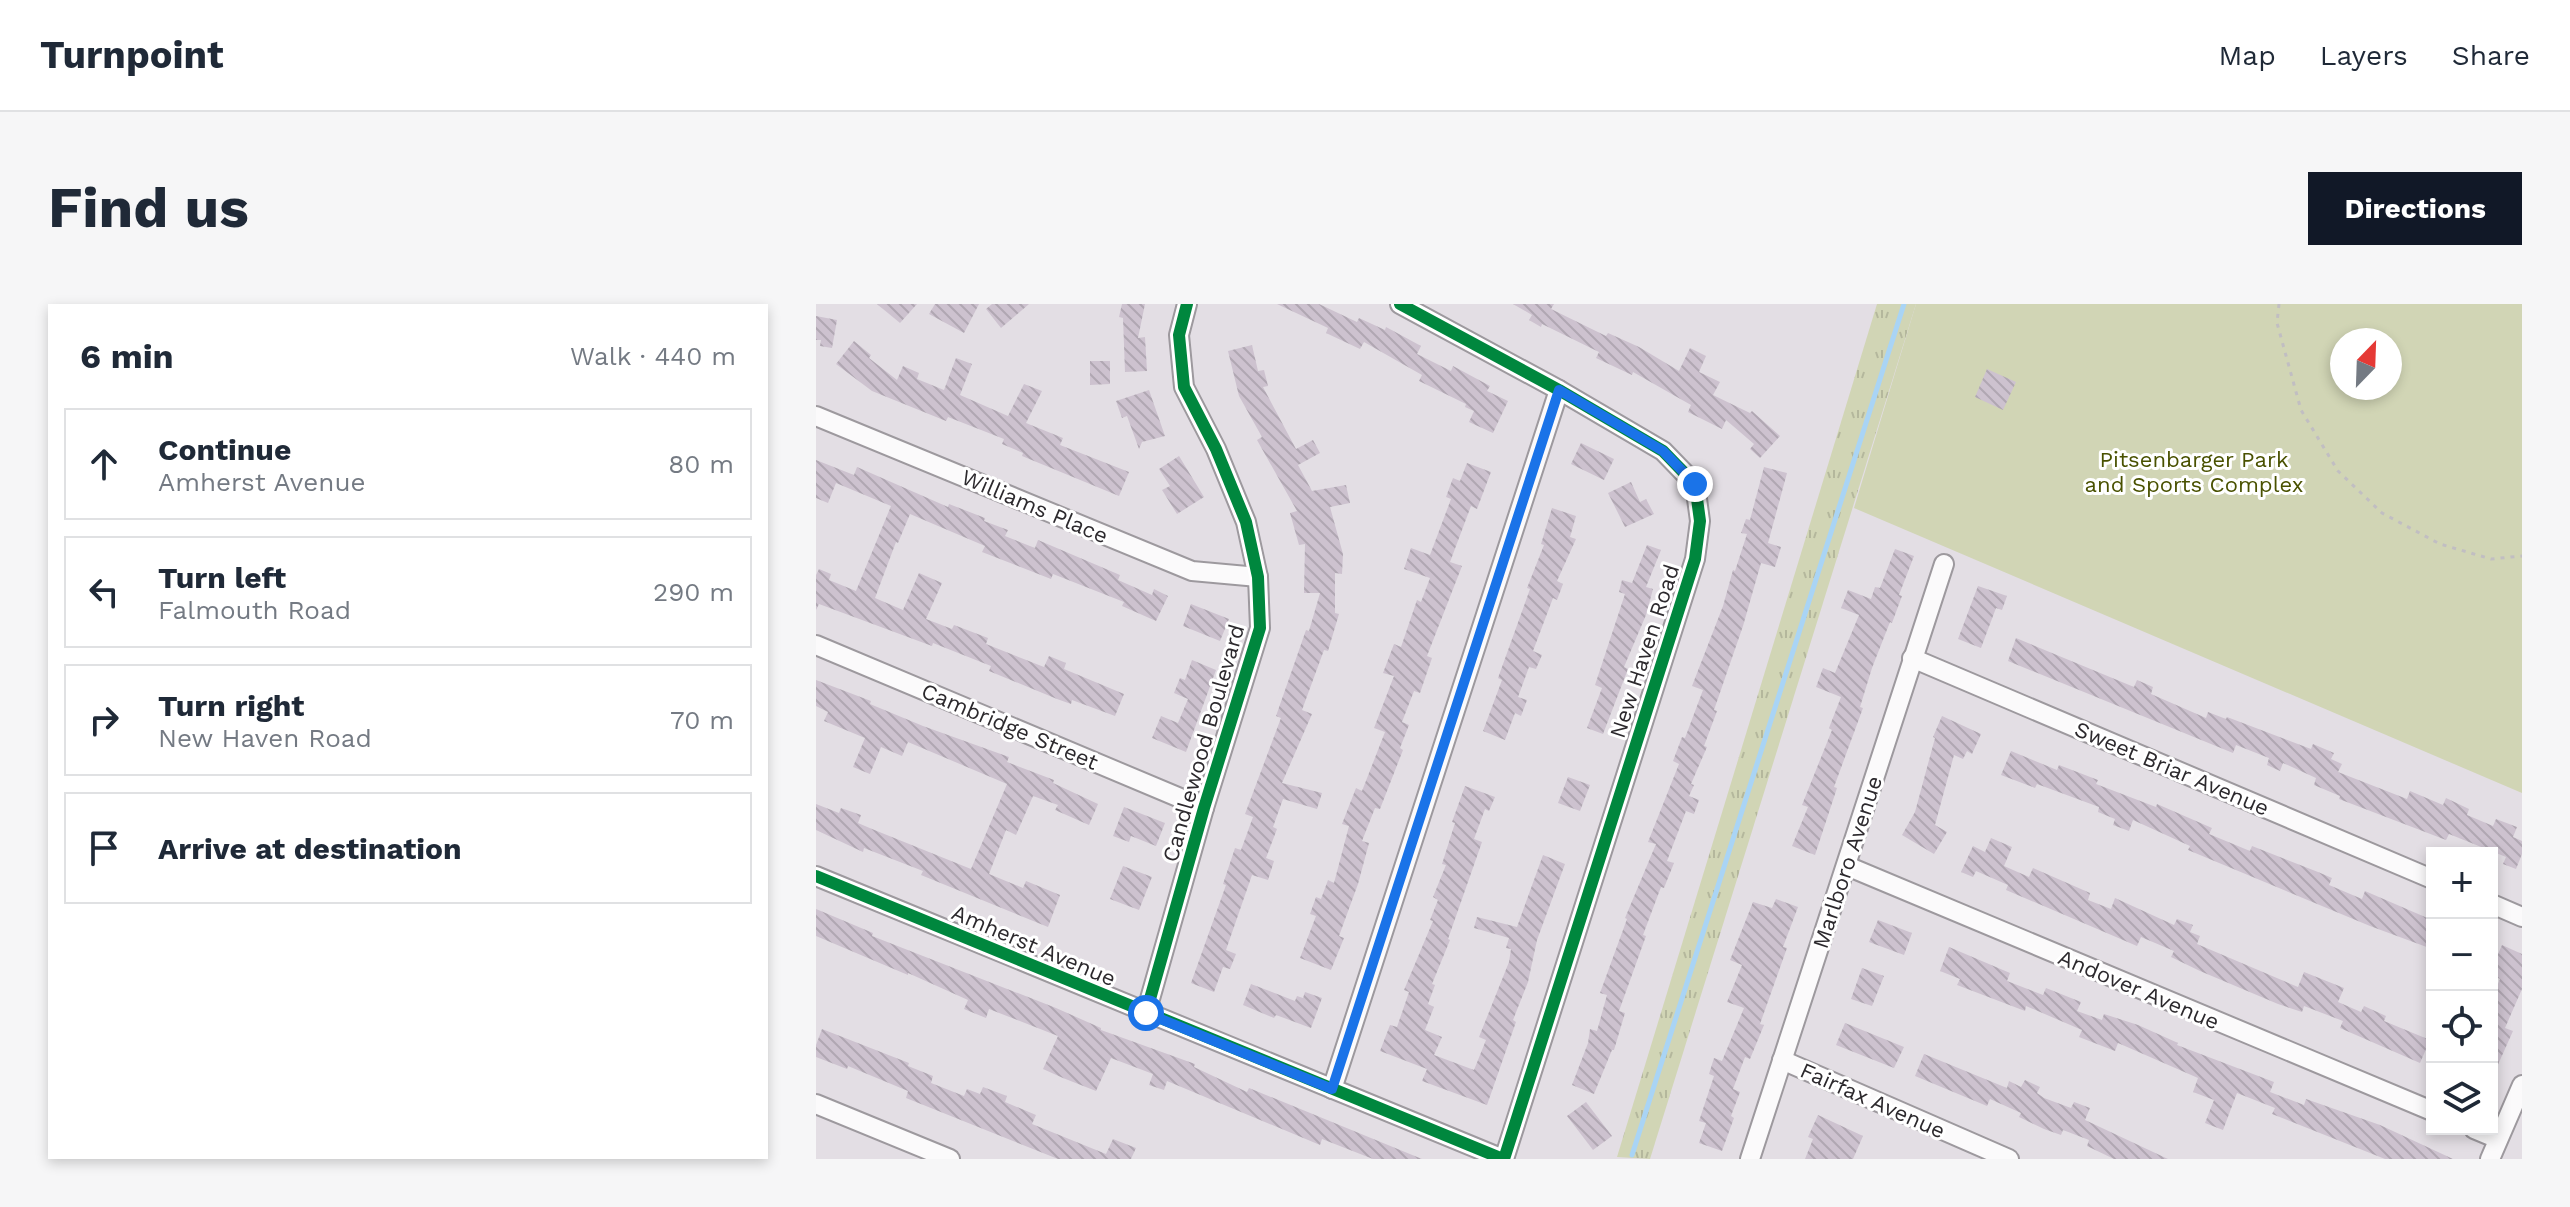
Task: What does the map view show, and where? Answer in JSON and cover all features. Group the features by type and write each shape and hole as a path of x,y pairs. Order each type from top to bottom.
{"street":[{"name":"Candlewood Boulevard","path":"1146,1013 1204,808 1260,628 1258,577 1246,522 1216,449 1184,387 1179,335 1187,304"},
{"name":"New Haven Road","path":"1400,304 1559,390 1663,451 1695,484 1700,521 1695,559 1503,1159"},
{"path":"1332,1089 1559,390"},
{"name":"Williams Place","path":"816,416 1192,571 1258,577"},
{"name":"Marlboro Avenue","path":"1750,1159 1944,564"},
{"name":"Cambridge Street","path":"816,645 1204,808"},
{"name":"Sweet Briar Avenue","path":"1912,658 2426,876"},
{"name":"Andover Avenue","path":"1847,866 2426,1108"},
{"name":"Amherst Avenue","path":"816,876 1503,1159"},
{"path":"2498,907 2522,917"},
{"name":"Fairfax Avenue","path":"1782,1060 2009,1159"},
{"path":"2490,1159 2522,1085"},
{"path":"816,1104 950,1159"},
{"path":"2488,1135 2498,1139"}],"path":[{"path":"2279,304 2277,323 2301,410 2338,471 2382,513 2440,544 2491,559 2522,556"}],"green space":[{"path":"1877,304 1916,304 1650,1159 1617,1157"},
{"name":"Pitsenbarger Park and Sports Complex","path":"1916,304 2522,304 2522,793 1854,508"}],"building":[{"path":"877,304 917,304 900,323"},
{"path":"935,304 979,304 964,333 929,314"},
{"path":"992,304 1029,304 1001,328 986,309"},
{"path":"1122,304 1145,304 1138,338 1145,337 1147,371 1125,372 1123,318 1119,317"},
{"path":"1277,304 1319,304 1357,322 1359,318 1385,330 1386,327 1421,346 1417,354 1451,371 1453,366 1490,386 1487,391 1508,401 1493,433 1469,422 1474,411 1419,381 1422,375 1364,342 1360,349 1326,333 1328,328"},
{"path":"1513,304 1554,304 1551,309 1606,336 1608,333 1639,347 1679,371 1690,348 1706,356 1699,372 1720,382 1713,395 1750,413 1752,411 1780,436 1760,458 1750,449 1754,444 1726,420 1722,429 1688,412 1691,405 1633,372 1632,375 1596,358 1599,352 1542,324 1541,327 1529,320 1532,315"},
{"path":"816,316 837,320 832,348 820,346 821,340 816,340"},
{"path":"854,341 871,355 869,358 897,380 903,366 919,373 917,379 944,390 956,358 972,364 960,395 1008,416 1024,384 1042,391 1026,423 1063,438 1060,445 1129,472 1119,496 1022,456 1023,453 1002,444 1004,439 948,417 946,421 872,391 836,364"},
{"path":"1252,345 1258,371 1264,370 1268,386 1263,387 1296,449 1313,440 1320,453 1298,465 1312,491 1346,485 1350,503 1330,507 1343,554 1342,574 1335,573 1335,613 1339,614 1328,651 1324,650 1302,710 1312,714 1282,783 1322,793 1317,809 1283,799 1273,827 1277,829 1266,858 1274,861 1268,880 1252,875 1226,950 1236,954 1230,969 1223,967 1214,992 1191,983 1226,885 1223,884 1235,848 1241,850 1253,817 1245,814 1281,718 1276,716 1306,630 1309,631 1320,593 1304,593 1305,544 1299,545 1290,513 1297,511 1257,440 1262,437 1239,396 1228,351"},
{"path":"1090,361 1110,361 1110,384 1090,385"},
{"path":"1987,369 2016,382 2003,410 1975,397"},
{"path":"1149,390 1165,436 1142,442 1139,449 1127,416 1122,418 1116,401"},
{"path":"1581,443 1614,459 1604,480 1571,464"},
{"path":"1179,456 1204,497 1177,514 1162,490 1170,486 1159,469"},
{"path":"816,460 854,475 857,467 948,507 949,504 985,518 984,521 1008,530 1005,536 1035,548 1038,540 1120,575 1118,580 1152,595 1154,589 1168,596 1156,621 1122,606 1124,602 1053,574 1051,579 982,552 985,546 910,514 896,542 875,598 903,610 919,573 942,583 926,619 952,629 954,625 988,638 986,644 1044,667 1049,656 1066,663 1064,669 1124,694 1115,716 1072,700 1071,704 1057,699 989,671 991,666 933,643 932,646 819,604 816,610 816,575 819,569 831,574 829,580 856,591 891,506 836,483 828,503 816,498"},
{"path":"1467,463 1491,472 1477,509 1471,506 1450,562 1462,566 1427,656 1432,658 1420,693 1414,691 1402,722 1409,725 1400,748 1403,750 1380,809 1375,808 1362,841 1369,843 1339,936 1344,938 1331,970 1300,958 1316,916 1310,914 1316,897 1321,899 1328,880 1334,883 1349,826 1342,824 1356,788 1362,791 1385,732 1374,728 1394,676 1383,673 1394,644 1401,647 1417,600 1421,602 1430,578 1404,569 1411,548 1430,555 1451,499 1446,497 1453,478 1460,481"},
{"path":"1764,467 1787,473 1768,543 1781,547 1775,567 1761,563 1714,710 1717,711 1704,746 1707,747 1691,784 1694,785 1689,796 1699,800 1694,814 1686,811 1667,861 1674,863 1664,888 1661,887 1643,935 1646,936 1619,1011 1625,1013 1614,1050 1594,1094 1572,1085 1590,1029 1597,1031 1607,995 1600,993 1625,918 1656,844 1648,842 1679,764 1673,761 1703,690 1692,686 1735,571 1747,534 1741,533 1746,519 1750,520"},
{"path":"1631,482 1640,502 1646,499 1654,514 1625,527 1608,493"},
{"path":"1552,508 1576,516 1570,537 1576,539 1557,581 1563,584 1557,600 1553,598 1533,651 1542,655 1536,669 1529,667 1518,697 1527,700 1521,716 1515,713 1505,740 1483,731 1502,680 1498,678 1530,589 1527,588 1544,545 1541,544"},
{"path":"1647,545 1661,550 1646,587 1653,589 1646,615 1624,667 1628,669 1603,734 1587,728 1602,688 1595,685 1625,594 1619,592 1622,580 1632,583"},
{"path":"1895,549 1914,556 1892,623 1872,668 1860,707 1863,708 1834,787 1837,788 1815,855 1792,846 1808,807 1802,805 1832,730 1829,728 1841,697 1816,687 1823,668 1835,673 1859,615 1841,608 1848,590 1871,599 1875,587 1880,588"},
{"path":"1978,586 2007,596 2002,610 1996,608 1981,648 1958,639"},
{"path":"1191,604 1229,619 1220,641 1183,626"},
{"path":"2016,638 2134,687 2137,680 2153,687 2151,694 2206,718 2208,712 2311,749 2313,744 2334,753 2331,759 2342,764 2338,772 2407,799 2410,791 2443,805 2446,798 2469,809 2467,815 2493,826 2496,819 2517,827 2513,837 2522,841 2522,854 2516,869 2503,864 2506,857 2498,854 2498,847 2481,847 2449,834 2446,840 2339,799 2340,796 2314,785 2316,778 2283,763 2280,771 2267,765 2269,758 2236,745 2233,753 2008,661"},
{"path":"1192,660 1216,670 1186,752 1152,738 1161,716 1178,723 1188,699 1174,693 1180,678 1185,680"},
{"path":"816,680 871,701 870,704 923,726 1009,757 1007,762 1054,780 1053,783 1098,804 1089,825 1055,810 1058,805 1033,796 1016,835 1006,830 989,874 1023,888 1026,881 1060,895 1048,927 921,875 923,871 864,848 863,852 816,830 816,804 839,813 841,808 861,815 858,823 971,869 1007,784 908,742 902,756 881,747 870,774 853,767 865,738 824,721 828,712 816,706"},
{"path":"1942,716 1981,734 1972,754 1967,751 1963,759 1954,755 1935,825 1947,832 1934,854 1902,835 1915,812 1933,737"},
{"path":"2011,751 2057,770 2059,765 2098,780 2096,784 2156,807 2157,804 2212,828 2209,834 2250,851 2252,846 2332,878 2329,885 2362,899 2365,891 2426,917 2426,947 2188,850 2190,846 2133,820 2129,831 2113,825 2115,819 2098,812 2099,807 2037,784 2035,788 2001,775"},
{"path":"1568,777 1590,785 1580,811 1558,803"},
{"path":"1465,786 1495,797 1489,811 1485,809 1474,839 1482,842 1432,984 1435,985 1428,1004 1434,1007 1425,1030 1442,1037 1434,1055 1474,1070 1486,1040 1479,1037 1509,962 1511,949 1506,948 1509,938 1474,928 1477,917 1517,927 1543,855 1565,864 1537,940 1528,982 1513,1020 1516,1022 1487,1105 1422,1081 1427,1069 1380,1051 1390,1025 1397,1027 1409,992 1404,990 1433,921 1430,920 1438,900 1433,897 1446,865 1442,864 1455,823 1452,822"},
{"path":"1124,807 1165,823 1156,846 1131,836 1129,842 1113,836"},
{"path":"1991,838 2012,847 2004,866 2029,877 2033,868 2090,893 2088,900 2111,909 2115,898 2174,925 2177,919 2193,925 2190,932 2200,936 2197,944 2298,987 2304,972 2344,988 2338,1002 2361,1012 2364,1006 2386,1016 2384,1021 2426,1038 2426,1049 2420,1063 2340,1028 2343,1021 2304,1006 2302,1012 2278,1004 2171,957 2174,951 2141,937 2137,946 2006,890 2008,885 1976,871 1973,877 1961,872 1973,846 1985,852"},
{"path":"1123,866 1152,877 1139,910 1110,899"},
{"path":"1776,899 1798,907 1760,1024 1764,1025 1750,1059 1745,1057 1733,1089 1740,1092 1722,1151 1699,1143 1706,1123 1699,1121 1714,1076 1709,1074 1714,1058 1722,1061 1744,1008 1727,1002 1742,965 1730,960 1753,902 1772,908"},
{"path":"816,909 873,933 872,936 1056,1008 1101,1030 1195,1064 1194,1067 1247,1092 1249,1088 1422,1159 1373,1159 1322,1139 1320,1145 1167,1081 1164,1090 1149,1085 1153,1074 1111,1058 1096,1091 1063,1078 1043,1069 1058,1036 989,1009 986,1018 964,1009 968,1000 816,936"},
{"path":"1878,920 1912,933 1904,955 1869,942"},
{"path":"2502,945 2522,954 2522,989 2505,1028 2513,1031 2498,1065 2500,979 2498,954"},
{"path":"1949,947 2010,973 2007,981 2043,995 2046,988 2081,1002 2077,1011 2102,1020 2104,1014 2138,1025 2177,1045 2274,1082 2270,1092 2304,1105 2306,1099 2380,1125 2453,1159 2385,1159 2272,1114 2275,1108 2237,1093 2223,1130 2205,1123 2214,1100 2193,1092 2198,1078 2118,1043 2115,1051 2079,1037 2082,1030 2026,1006 2025,1011 1957,985 1960,979 1940,971"},
{"path":"1862,968 1884,976 1872,1006 1851,999"},
{"path":"1251,984 1295,1001 1297,996 1303,998 1305,992 1322,998 1311,1028 1243,1005"},
{"path":"1845,1023 1904,1047 1894,1068 1836,1045"},
{"path":"822,1029 909,1063 908,1066 933,1076 931,1083 964,1096 967,1089 980,1094 983,1087 1007,1096 1005,1102 1036,1115 1032,1124 1106,1154 1113,1139 1136,1148 1131,1159 1058,1159 906,1098 908,1091 848,1066 847,1069 816,1057 816,1045"},
{"path":"1924,1054 2007,1088 2009,1081 2021,1087 2025,1080 2040,1087 2037,1093 2044,1098 2071,1108 2074,1102 2090,1108 2085,1120 2168,1159 2114,1159 2087,1146 2089,1140 2063,1130 2061,1135 2044,1129 2019,1117 2021,1113 1990,1099 1987,1106 1915,1076"},
{"path":"1586,1102 1612,1136 1593,1150 1567,1116"},
{"path":"1818,1115 1863,1136 1853,1159 1805,1159 1813,1139 1808,1137"}],"waterway":[{"path":"1632,1155 1904,304"}],"cycle path":[{"path":"1146,1013 1204,808 1260,628 1258,577 1246,522 1216,449 1184,387 1179,335 1187,304"},
{"path":"1400,304 1559,390 1663,451 1695,484 1700,521 1695,559 1504,1159"},
{"path":"816,876 1503,1159"}],"route":[{"path":"1146,1013 1332,1089 1559,390 1663,451 1695,484"}]}
